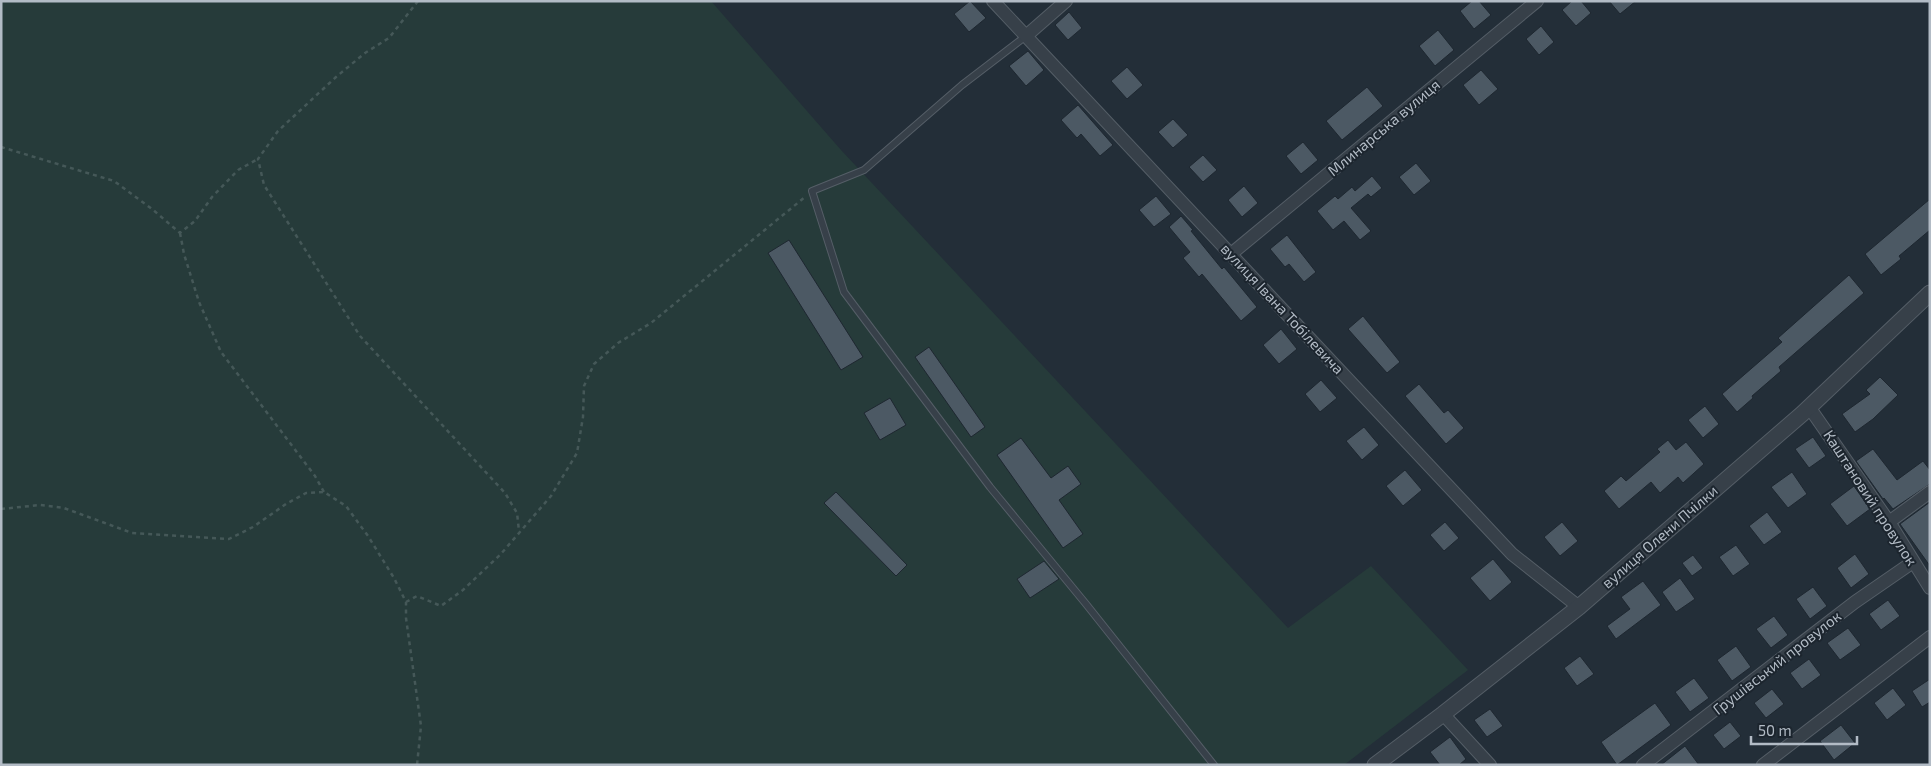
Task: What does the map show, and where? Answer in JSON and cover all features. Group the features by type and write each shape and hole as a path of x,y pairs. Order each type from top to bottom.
{"street":[{"name":"вулиця Івана Тобілевича","path":"993,1 1512,554 1579,607"},
{"path":"1026,36 1066,1"},
{"name":"Млинарська вулиця","path":"1231,254 1537,1"},
{"name":"вулиця Олени Пчілки","path":"1376,765 1579,607 1809,407 1930,293"},
{"name":"Каштановий провулок","path":"1809,407 1889,522 1930,588"},
{"path":"1889,522 1930,492"},
{"name":"Грушівський провулок","path":"1643,765 1855,602 1913,562"},
{"path":"1763,765 1930,637"},
{"path":"1443,714 1490,765"}],"lane":[{"path":"1026,36 962,86 864,170 812,192 844,292 990,487 1214,765"}],"path":[{"path":"180,233 195,221 212,197 238,170 258,159 278,131 336,77 365,53 389,38 418,1"},
{"path":"1,148 114,182 152,209 180,233 184,254 199,302 221,352 315,476 324,492 346,506 368,536 394,578 406,602 406,618 421,726 417,765"},
{"path":"258,159 264,185 360,336 436,416 505,493 517,513 519,531"},
{"path":"406,602 417,596 442,606 463,590 494,561 551,496 577,453 583,417 584,386 594,364 618,343 651,323 812,192"},
{"path":"1,509 40,505 64,508 132,533 229,539 253,527 286,504 306,493 324,492"}],"green space":[{"path":"1,1 711,1 841,150 1288,628 1371,566 1468,670 1344,765 1,765"}],"building":[{"path":"970,1 986,18 969,32 954,14"},
{"path":"1472,1 1479,1 1491,15 1474,29 1460,11"},
{"path":"1572,1 1581,1 1591,13 1576,26 1562,10"},
{"path":"1609,1 1636,1 1620,14"},
{"path":"1069,12 1082,28 1068,40 1055,25"},
{"path":"1541,26 1554,42 1539,55 1526,39"},
{"path":"1438,30 1454,50 1435,66 1419,46"},
{"path":"1028,51 1044,70 1026,86 1009,66"},
{"path":"1127,67 1143,85 1127,99 1111,81"},
{"path":"1481,70 1498,89 1479,105 1463,85"},
{"path":"1367,87 1383,106 1342,140 1326,121"},
{"path":"1078,105 1113,145 1100,156 1081,134 1077,138 1061,120"},
{"path":"1173,119 1188,135 1173,148 1158,132"},
{"path":"1303,142 1318,160 1301,174 1286,156"},
{"path":"1203,155 1217,170 1203,182 1189,167"},
{"path":"1416,163 1431,181 1414,195 1399,177"},
{"path":"1372,176 1382,188 1371,197 1368,194 1351,208 1371,231 1360,240 1344,221 1333,230 1317,211 1335,196 1338,199 1352,187 1355,191"},
{"path":"1244,186 1258,203 1242,217 1228,200"},
{"path":"1156,196 1171,214 1154,227 1139,210"},
{"path":"1930,199 1930,230 1899,256 1901,259 1881,275 1865,254"},
{"path":"1181,216 1222,269 1224,267 1257,307 1241,321 1202,274 1199,277 1183,258 1190,252 1169,227"},
{"path":"1287,235 1316,272 1304,282 1289,264 1285,267 1270,249"},
{"path":"789,240 863,357 841,370 768,253"},
{"path":"1849,275 1864,293 1779,367 1781,371 1737,412 1722,394 1782,342 1778,338"},
{"path":"1363,316 1400,362 1387,373 1348,329"},
{"path":"1281,329 1297,349 1279,364 1263,345"},
{"path":"929,347 985,427 971,437 915,357"},
{"path":"1880,377 1898,395 1873,419 1855,432 1842,414 1870,394 1866,390"},
{"path":"1321,380 1337,398 1320,412 1305,394"},
{"path":"1419,384 1444,413 1448,410 1464,428 1446,444 1405,396"},
{"path":"890,398 906,425 880,440 864,413"},
{"path":"1705,406 1719,424 1703,438 1688,420"},
{"path":"1364,427 1379,445 1362,460 1346,441"},
{"path":"1813,437 1826,456 1809,468 1795,449"},
{"path":"1021,438 1051,478 1068,466 1081,484 1059,500 1083,534 1063,548 997,455"},
{"path":"1668,440 1676,450 1686,442 1704,464 1683,483 1678,477 1660,493 1651,482 1619,509 1604,491 1621,476 1626,481 1660,452 1657,449"},
{"path":"1873,449 1897,480 1923,461 1930,470 1930,484 1893,509 1883,499 1856,461"},
{"path":"1405,470 1422,490 1403,506 1386,486"},
{"path":"1792,472 1807,494 1788,508 1771,487"},
{"path":"1854,486 1870,509 1847,526 1830,504"},
{"path":"836,492 907,565 896,576 824,503"},
{"path":"1930,502 1930,566 1900,524"},
{"path":"1767,512 1782,532 1764,545 1749,526"},
{"path":"1445,522 1459,538 1444,551 1430,535"},
{"path":"1562,522 1578,541 1560,556 1544,537"},
{"path":"1736,545 1750,564 1733,576 1719,557"},
{"path":"1855,554 1869,574 1851,588 1837,568"},
{"path":"1693,555 1703,568 1692,576 1682,563"},
{"path":"1493,559 1512,582 1490,601 1470,578"},
{"path":"1044,561 1059,579 1030,598 1017,579"},
{"path":"1680,578 1695,599 1676,612 1662,592"},
{"path":"1643,581 1661,605 1616,639 1607,626 1630,609 1621,597"},
{"path":"1813,587 1827,606 1810,619 1796,599"},
{"path":"1888,600 1900,616 1881,630 1869,614"},
{"path":"1774,616 1788,635 1771,648 1756,629"},
{"path":"1848,628 1861,645 1840,660 1827,643"},
{"path":"1736,646 1751,667 1732,681 1717,660"},
{"path":"1580,656 1594,674 1577,686 1564,668"},
{"path":"1809,659 1821,675 1802,689 1790,673"},
{"path":"1694,678 1709,698 1690,712 1675,692"},
{"path":"1930,679 1930,702 1922,707 1912,691"},
{"path":"1893,688 1906,705 1887,720 1874,703"},
{"path":"1772,689 1784,704 1766,718 1754,703"},
{"path":"1655,703 1671,725 1617,765 1601,742"},
{"path":"1490,709 1503,726 1487,737 1474,720"},
{"path":"1730,722 1741,736 1724,749 1713,735"},
{"path":"1841,725 1855,743 1834,760 1820,741"},
{"path":"1450,737 1466,759 1459,765 1440,765 1430,752"},
{"path":"1685,746 1699,765 1661,765"}]}
